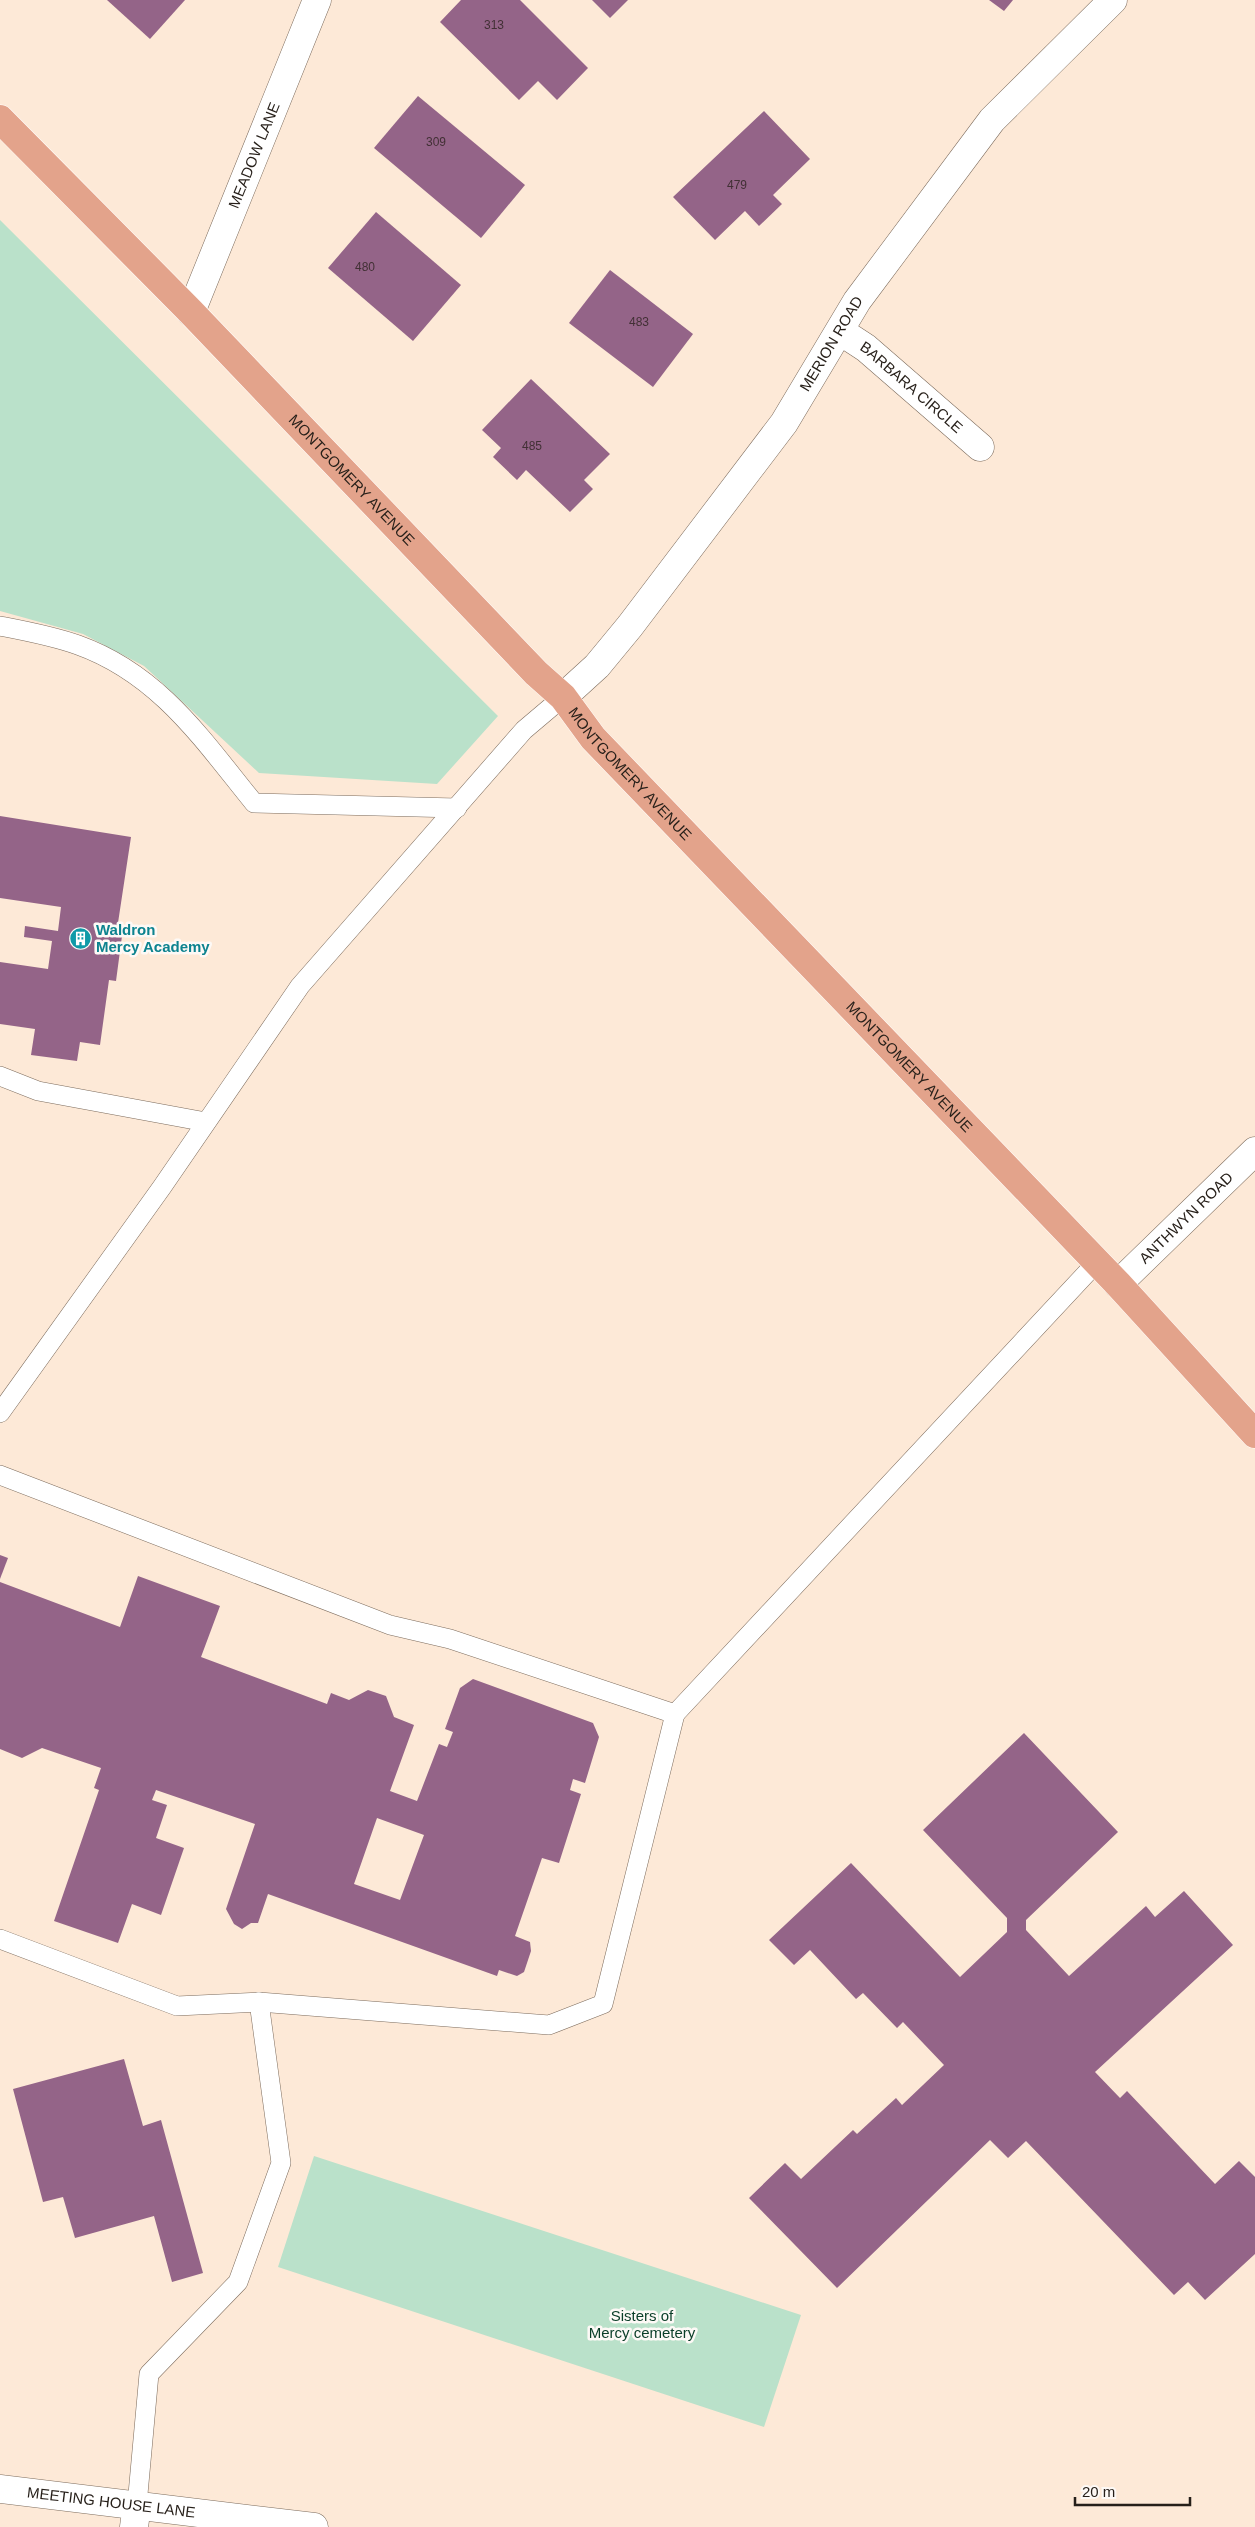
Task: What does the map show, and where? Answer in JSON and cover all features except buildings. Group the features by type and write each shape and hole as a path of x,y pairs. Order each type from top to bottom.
{"main road":[{"name":"MONTGOMERY AVENUE","path":"0,119 191,312 536,673 563,697 593,738 1118,1284 1255,1434"}],"street":[{"name":"MEADOW LANE","path":"191,312 317,0"},
{"name":"MERION ROAD","path":"563,697 597,666 625,632 784,423 857,301 992,120 1112,0"},
{"name":"BARBARA CIRCLE","path":"840,331 866,348 980,447"},
{"name":"ANTHWYN ROAD","path":"1118,1284 1255,1151"},
{"name":"MEETING HOUSE LANE","path":"0,2489 136,2516 314,2527"}],"lane":[{"path":"0,626 47,636 92,651 119,665 159,692 175,707 254,803 456,808"},
{"path":"0,1413 300,986 524,730 563,697"},
{"path":"0,1076 38,1091 206,1122"},
{"path":"0,1939 177,2006 259,2002 550,2024 603,2004 675,1714 1097,1262"},
{"path":"0,1475 390,1625 450,1640 675,1714"},
{"path":"136,2516 149,2374 238,2282 282,2164 259,2002"}],"green space":[{"path":"0,220 498,716 437,784 259,773 144,666 83,634 0,611"},
{"name":"Sisters of Mercy cemetery","path":"314,2156 801,2315 764,2427 278,2267"}],"place":[{"name":"Waldron Mercy Academy","path":"80,939"}]}
